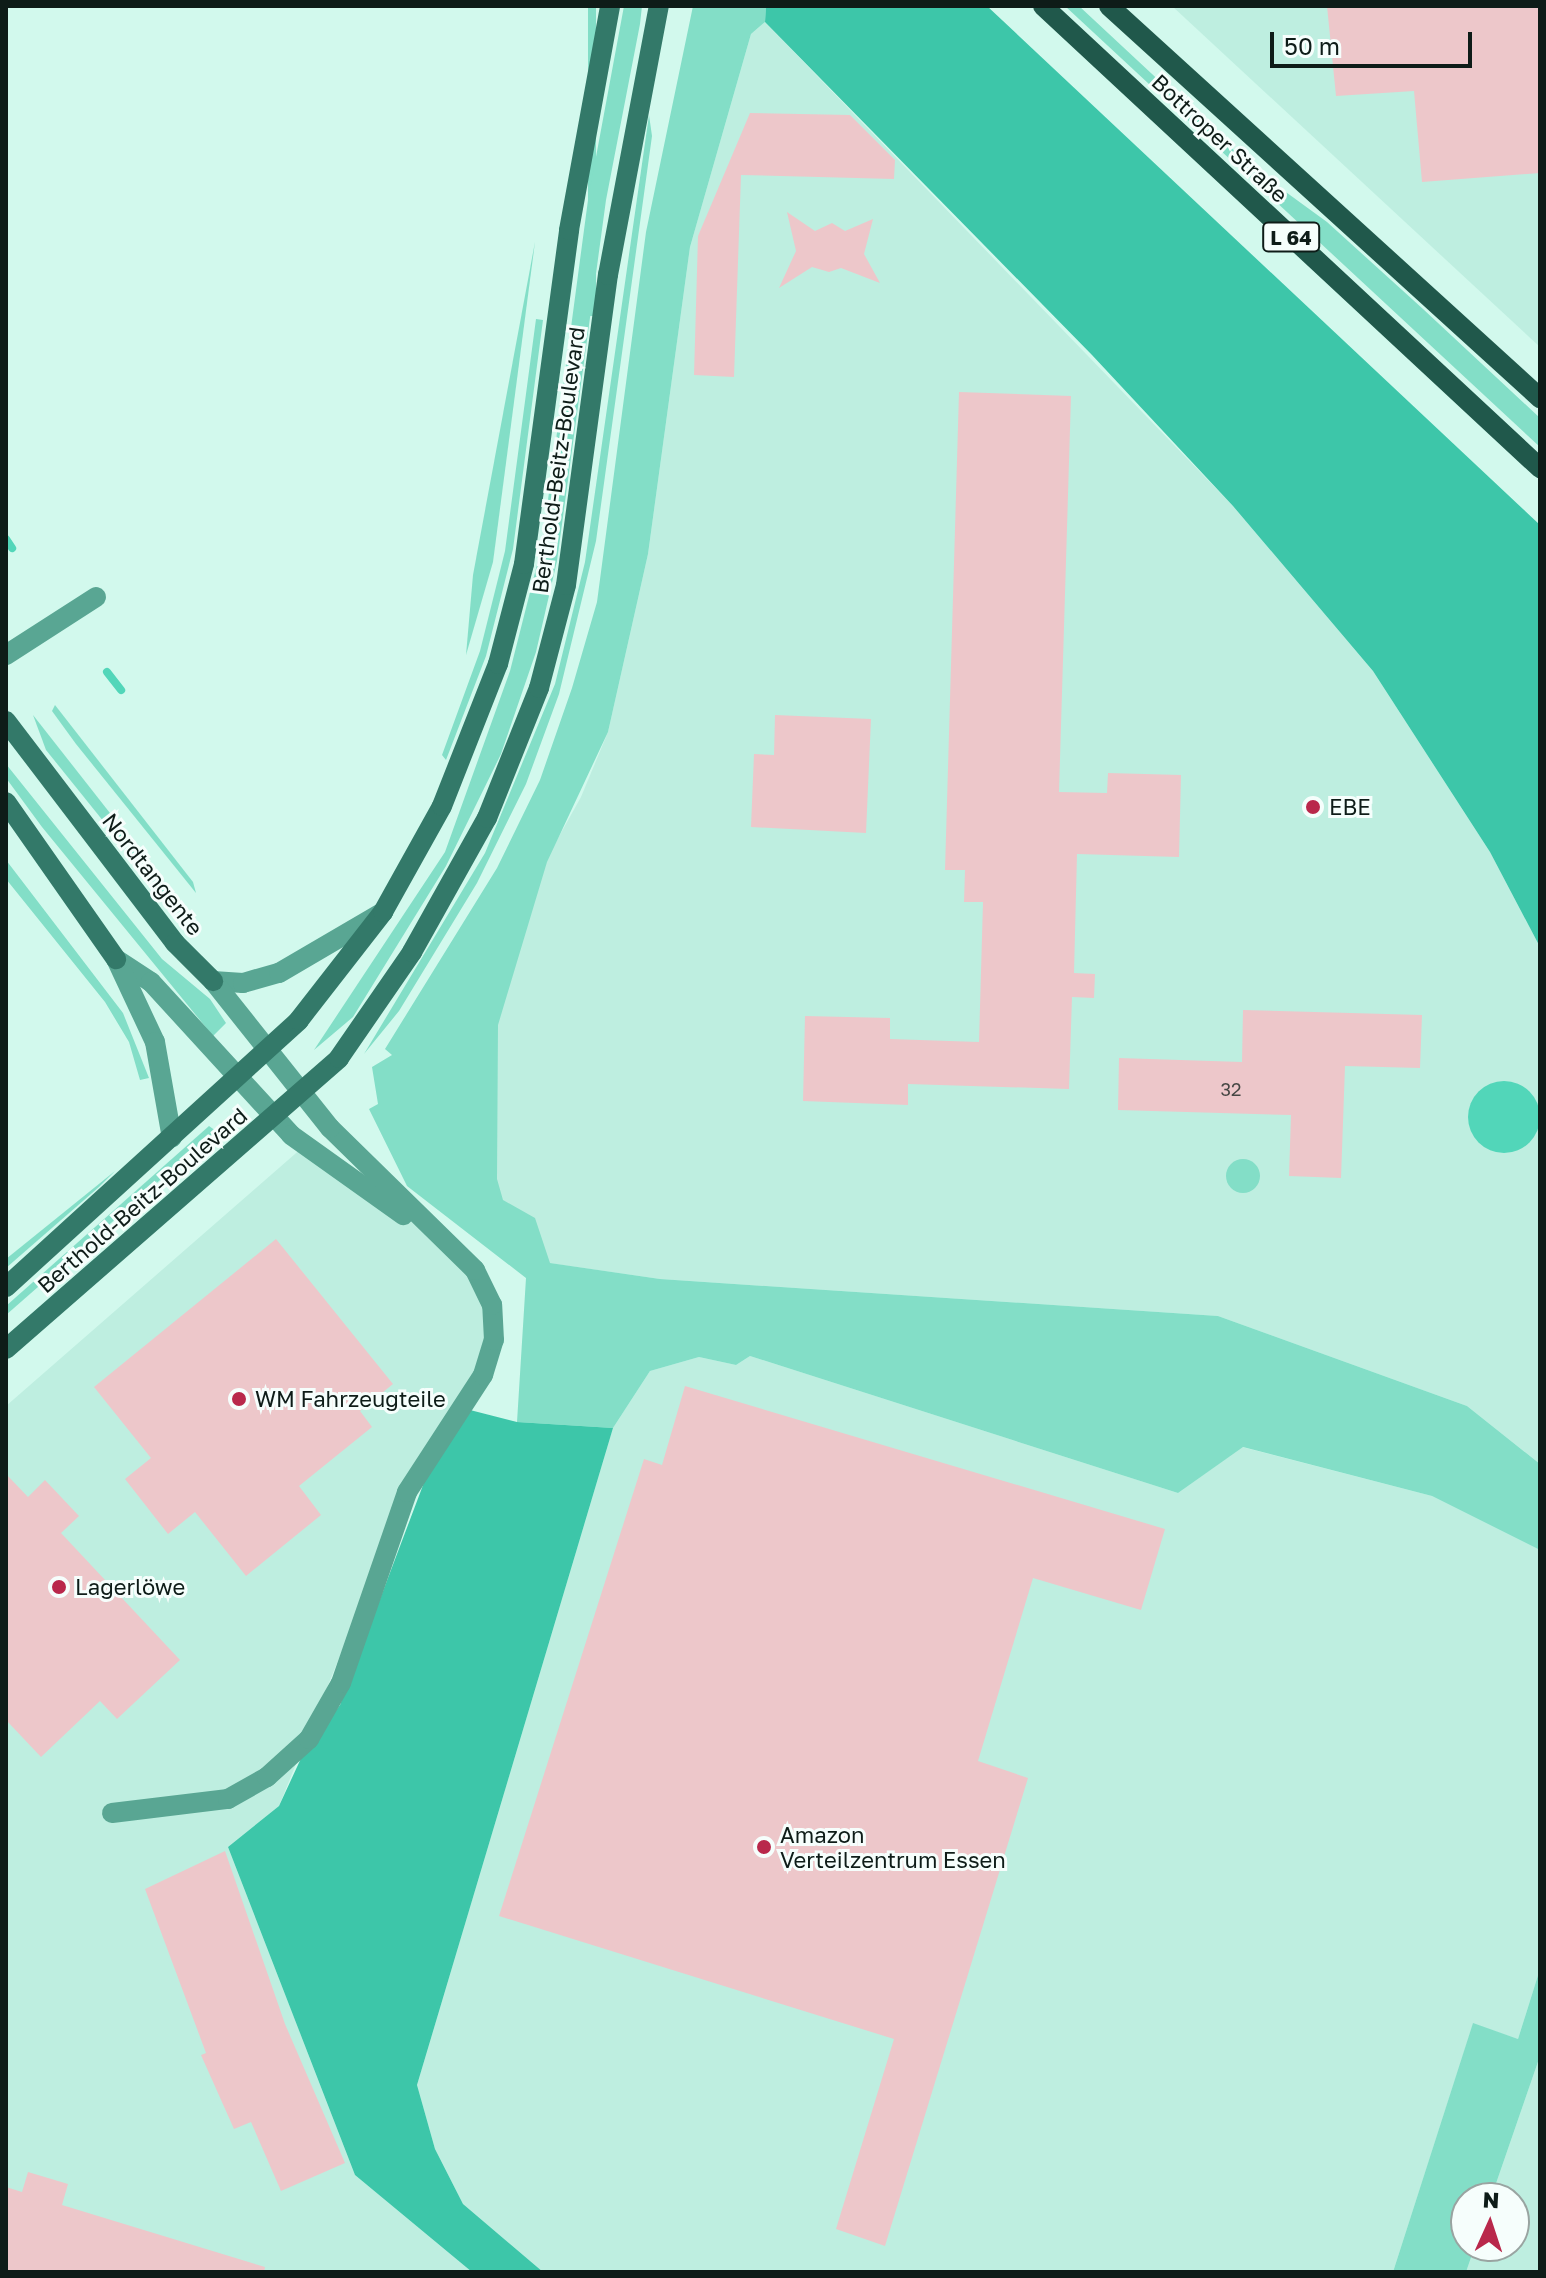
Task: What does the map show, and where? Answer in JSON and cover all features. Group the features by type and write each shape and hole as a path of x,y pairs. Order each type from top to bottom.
{"main road":[{"name":"Berthold-Beitz-Boulevard","path":"6,1287 236,1080 326,989 396,892 455,776 516,601 536,499 569,230 610,6"},
{"name":"Berthold-Beitz-Boulevard","path":"6,1349 300,1094 354,1038 425,931 487,818 539,688 575,537 608,275 659,6"},
{"name":"Bottroper Straße","path":"1043,6 1540,468"},
{"name":"Bottroper Straße","path":"1109,6 1540,398"},
{"name":"Nordtangente","path":"6,721 175,943 213,981"},
{"path":"6,802 116,959"}],"street":[{"path":"6,655 96,597"},
{"name":"Berthold-Beitz-Boulevard","path":"213,981 270,976 383,912"},
{"path":"116,959 151,982 236,1080"},
{"path":"116,959 155,1042 172,1138"},
{"name":"Nordtangente","path":"213,981 266,1052"},
{"name":"Berthold-Beitz-Boulevard","path":"112,1813 200,1807 240,1794 289,1760 332,1704 407,1492 493,1349 494,1315 484,1285 300,1094 266,1052"},
{"name":"Berthold-Beitz-Boulevard","path":"236,1080 272,1118 324,1163 436,1236"}],"shaded area":[{"path":"588,6 596,6 596,316 588,316"},
{"path":"624,6 642,6 640,24 606,200 557,561 536,652 501,754 446,866 353,1017 314,1050 445,852 510,671 542,545 588,200"},
{"path":"693,6 766,6 765,22 751,34 690,247 648,554 608,732 547,862 498,1025 497,1179 503,1200 535,1218 550,1263 660,1279 1218,1316 1467,1406 1540,1464 1540,1550 1432,1496 1243,1447 1178,1493 750,1356 736,1365 699,1357 650,1371 613,1428 517,1422 526,1278 407,1186 369,1109 378,1104 372,1067 392,1055 385,1049 497,868 540,780 572,688 597,602 646,232"},
{"path":"766,6 987,6 1540,525 1540,947 1490,852 1373,671 1233,506 1092,355 765,22"},
{"path":"1065,6 1079,6 1254,169 1327,222 1423,309 1540,418 1540,447"},
{"path":"1172,6 1540,6 1540,347"},
{"name":"EBE","path":"765,22 1233,506 1373,671 1490,852 1540,947 1540,1464 1467,1406 1218,1316 660,1279 549,1263 482,1212 444,1042 581,797 608,732 648,554 690,247 751,34"},
{"path":"649,115 652,136 596,541 559,694 526,784 477,883 399,1011 364,1054 485,853 555,684 585,562"},
{"path":"535,242 493,562 466,655 473,575"},
{"path":"536,319 543,320 513,549 486,656 446,760 442,755 480,651 505,551"},
{"path":"55,705 193,882 196,893 76,744 52,711"},
{"path":"33,715 190,915 195,935 46,750"},
{"path":"6,764 162,959 210,999 226,1023 213,1036 42,827 6,778"},
{"path":"6,860 123,1013 149,1078 140,1080 129,1042 105,1002 6,879"},
{"path":"1504,1081 1524,1087 1534,1097 1540,1117 1534,1137 1524,1147 1504,1153 1484,1147 1474,1137 1468,1117 1474,1097 1484,1087"},
{"path":"209,1126 216,1131 6,1315 6,1306"},
{"path":"303,1147 367,1187 480,1274 494,1355 415,1471 279,1806 228,1847 355,2175 472,2272 6,2272 6,1406"},
{"path":"1243,1159 1255,1164 1260,1176 1255,1188 1243,1193 1231,1188 1226,1176 1231,1164"},
{"path":"115,1171 99,1187 6,1268 6,1259"},
{"path":"750,1356 1178,1493 1242,1447 1432,1496 1540,1550 1540,1969 1518,2039 1473,2024 1393,2272 543,2272 463,2204 435,2149 417,2085 613,1428 650,1371 699,1357 736,1365"},
{"path":"470,1410 517,1422 613,1428 417,2085 435,2149 463,2204 543,2272 472,2272 355,2175 228,1847 279,1806 303,1754 340,1705 428,1472"},
{"path":"1540,1969 1540,2056 1497,2182 1450,2182 1450,2262 1469,2262 1466,2272 1393,2272 1473,2023 1518,2039"},
{"path":"1540,2056 1540,2272 1466,2272 1469,2262 1530,2262 1530,2182 1497,2182"}],"building":[{"path":"1327,6 1540,6 1540,173 1422,182 1414,91 1336,96"},
{"path":"750,113 850,115 895,160 894,179 741,175 734,377 694,375 698,236"},
{"path":"787,212 815,231 832,223 845,231 873,219 864,254 880,283 841,268 829,272 812,267 779,288 796,251"},
{"path":"959,392 1071,396 1059,792 1107,793 1108,773 1181,775 1179,857 1077,854 1074,973 1095,974 1094,998 1072,997 1069,1089 908,1084 908,1105 803,1101 805,1016 890,1018 890,1039 979,1042 983,902 964,902 965,870 945,870"},
{"path":"775,715 871,719 866,833 751,827 754,754 774,755"},
{"path":"1243,1010 1422,1015 1420,1068 1345,1066 1341,1178 1289,1176 1291,1115 1118,1110 1119,1058 1242,1062"},
{"name":"WM Fahrzeugteile","path":"276,1239 393,1384 360,1411 372,1427 299,1486 321,1515 246,1576 195,1512 168,1534 125,1479 151,1458 94,1387"},
{"name":"Amazon Verteilzentrum Essen","path":"685,1386 1165,1529 1141,1610 1033,1578 978,1761 1028,1778 885,2246 836,2229 894,2039 499,1916 644,1459 662,1465"},
{"name":"Lagerlöwe","path":"6,1474 28,1497 45,1480 79,1516 61,1533 180,1660 117,1719 100,1701 41,1757 6,1720"},
{"path":"225,1851 285,2024 345,2163 281,2191 251,2122 234,2129 201,2055 206,2053 145,1889"},
{"path":"28,2172 68,2184 62,2205 265,2267 264,2272 6,2272 6,2187 22,2192"}],"waterway":[{"path":"6,539 12,548"},
{"path":"107,672 121,690"}],"place":[{"name":"EBE","path":"1313,807"},
{"name":"WM Fahrzeugteile","path":"239,1399"},
{"name":"Lagerlöwe","path":"59,1587"},
{"name":"Amazon Verteilzentrum Essen","path":"764,1847"}]}
